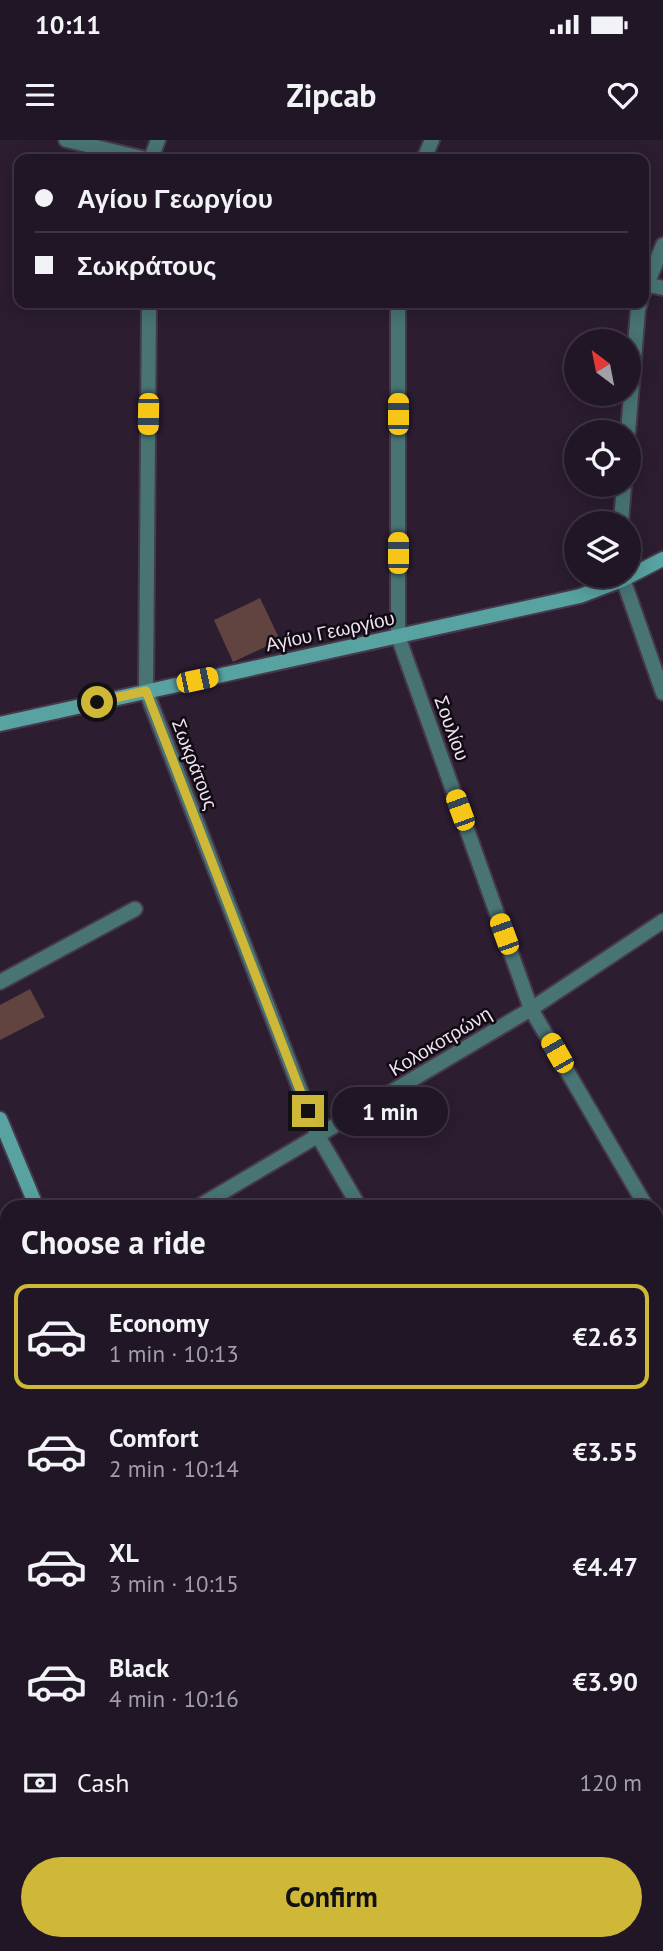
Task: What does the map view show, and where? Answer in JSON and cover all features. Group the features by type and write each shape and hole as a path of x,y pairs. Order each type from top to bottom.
{"street":[{"path":"66,140 127,154"},
{"path":"649,278 663,245"},
{"name":"Σωκράτους","path":"149,308 146,691 318,1136 355,1200"},
{"name":"Σουλίου","path":"398,308 398,636 531,1009 643,1200"},
{"path":"629,420 639,308"},
{"name":"Αγίου Γεωργίου","path":"641,569 663,559"},
{"name":"Αγίου Γεωργίου","path":"0,724 580,596 599,588"},
{"path":"626,588 663,693"},
{"path":"0,982 135,909"},
{"name":"Κολοκοτρώνη","path":"210,1200 531,1009 663,921"},
{"path":"0,1119 34,1200"}],"building":[{"path":"260,598 280,640 233,662 214,620"},
{"path":"30,989 45,1017 0,1040 0,1005"}],"route":[{"path":"97,702 146,691 308,1111"}]}
